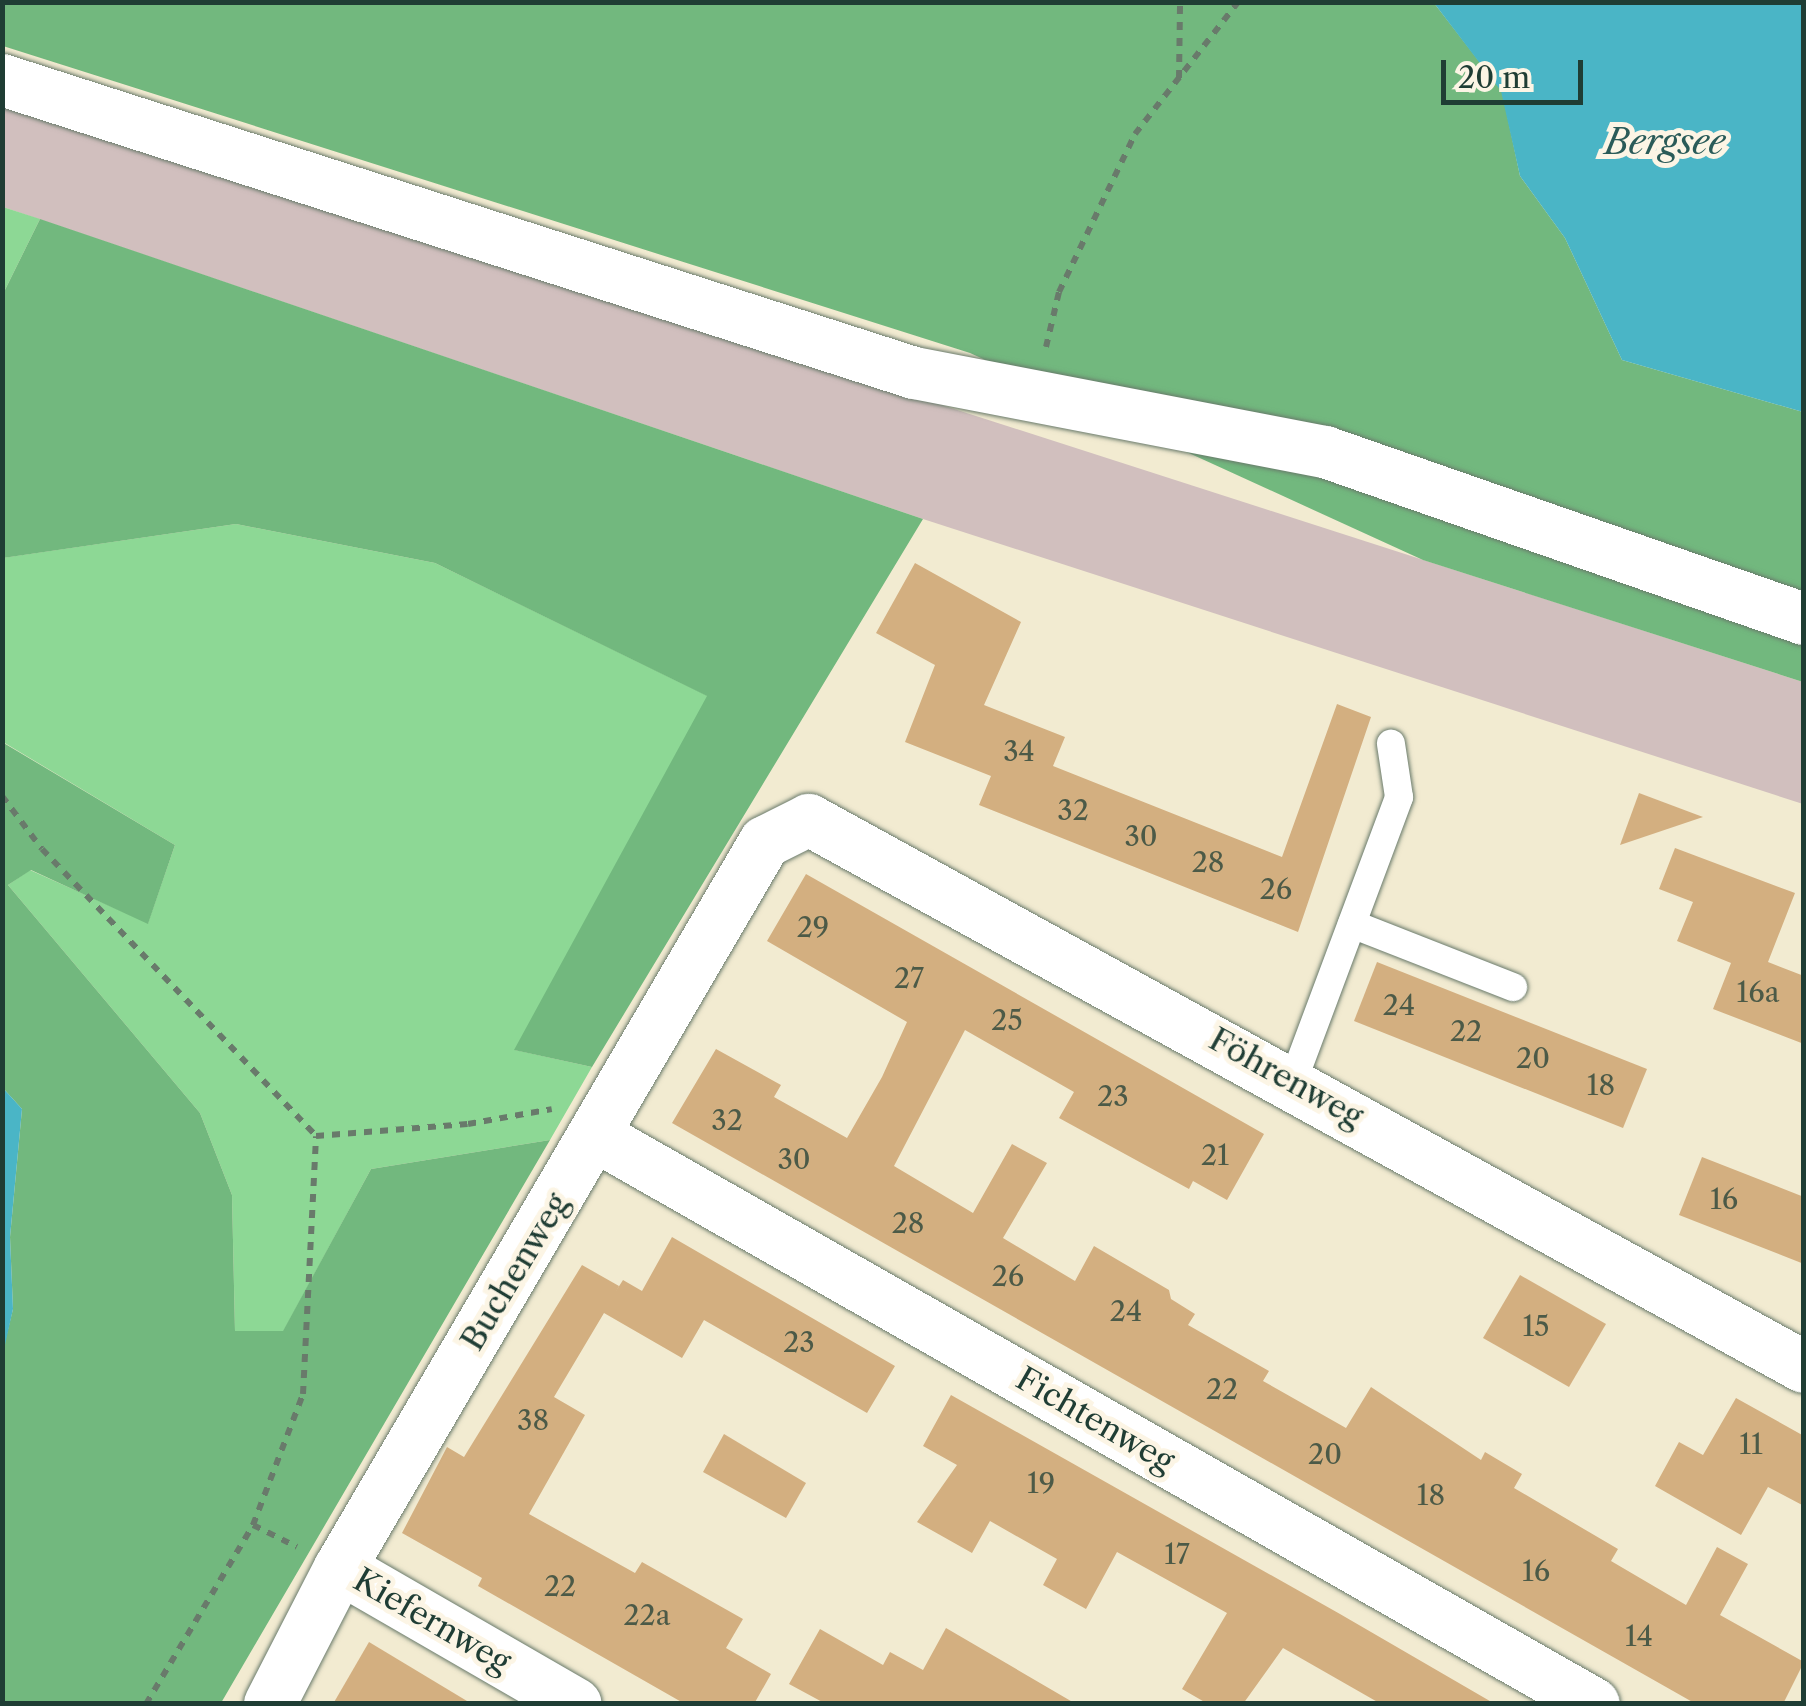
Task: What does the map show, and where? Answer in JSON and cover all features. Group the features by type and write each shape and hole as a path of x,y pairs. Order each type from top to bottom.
{"street":[{"path":"2,80 914,373 1325,452 1804,618"},
{"name":"Föhrenweg","path":"764,842 809,820 1293,1081 1804,1367"},
{"name":"Buchenweg","path":"270,1704 340,1568 596,1136 764,842"},
{"name":"Fichtenweg","path":"596,1136 1594,1704"},
{"name":"Kiefernweg","path":"340,1568 576,1704"}],"lane":[{"path":"1293,1081 1400,797 1391,744"},
{"path":"1352,924 1513,988"}],"path":[{"path":"1179,79 1180,2"},
{"path":"1033,397 1059,292 1135,134 1238,2"},
{"path":"2,796 42,849 316,1136 302,1394 253,1526 146,1704"},
{"path":"316,1136 468,1124 550,1108 596,1136"}],"shaded area":[{"path":"3,103 1803,682 1803,804 923,519 3,207"}],"green space":[{"path":"3,2 1434,3 1502,91 1520,176 1565,238 1622,360 1803,412 1803,682 1423,560 970,353 3,46"},
{"path":"2,207 40,219 3,294"},
{"path":"40,219 923,519 592,1067 514,1050 707,696 435,563 236,524 3,558 3,294"},
{"path":"236,524 435,563 708,696 515,1050 592,1067 550,1140 371,1169 283,1332 235,1331 232,1195 200,1113 8,885 30,870 148,923 175,845 3,742 2,558"},
{"path":"2,742 175,845 148,924 31,870 8,885 200,1113 232,1195 235,1331 283,1331 371,1169 550,1140 221,1703 3,1703 2,1354 13,1309 10,1237 22,1109 3,1088"}],"water":[{"name":"Bergsee","path":"1434,3 1803,3 1803,412 1622,360 1565,238 1520,176 1501,91"},
{"path":"3,1088 22,1109 10,1237 13,1309 3,1354"}],"building":[{"path":"915,563 1021,622 984,705 1065,737 1053,766 1282,857 1337,704 1371,717 1298,932 979,805 991,776 905,742 935,665 876,633"},
{"path":"1639,793 1703,817 1620,845"},
{"path":"1675,848 1795,893 1768,962 1804,976 1804,1044 1713,1009 1731,963 1677,941 1693,902 1659,889"},
{"path":"806,874 1264,1134 1227,1200 1193,1181 1189,1189 1059,1118 1074,1092 965,1030 894,1166 973,1213 1012,1144 1047,1163 1003,1238 1075,1281 1094,1246 1169,1290 1171,1299 1195,1314 1188,1325 1269,1371 1263,1381 1346,1428 1371,1387 1481,1460 1485,1452 1522,1474 1514,1488 1618,1549 1611,1561 1686,1605 1717,1547 1748,1564 1720,1615 1804,1662 1783,1704 1696,1704 672,1123 716,1049 781,1085 774,1097 847,1138 882,1077 907,1022 767,941"},
{"path":"1377,962 1647,1069 1623,1128 1354,1021"},
{"path":"1702,1157 1804,1197 1804,1264 1679,1215"},
{"path":"672,1237 895,1366 867,1413 704,1320 682,1358 604,1313 554,1397 585,1415 529,1514 635,1573 642,1562 743,1619 726,1648 771,1674 754,1704 685,1704 478,1586 482,1578 402,1533 447,1447 464,1457 582,1265 619,1286 616,1291 623,1280 642,1291"},
{"path":"1520,1275 1606,1324 1569,1387 1483,1338"},
{"path":"951,1395 1495,1704 1381,1704 1283,1648 1243,1704 1208,1704 1182,1689 1227,1613 1117,1552 1086,1609 1043,1585 1057,1559 990,1521 972,1553 917,1522 957,1465 923,1446"},
{"path":"1736,1398 1804,1436 1804,1506 1768,1487 1741,1535 1655,1486 1679,1442 1703,1455"},
{"path":"724,1434 806,1483 786,1518 703,1472"},
{"path":"946,1628 1076,1704 826,1704 789,1684 820,1629 883,1665 890,1652 923,1670"},
{"path":"369,1642 472,1704 333,1704"}]}
